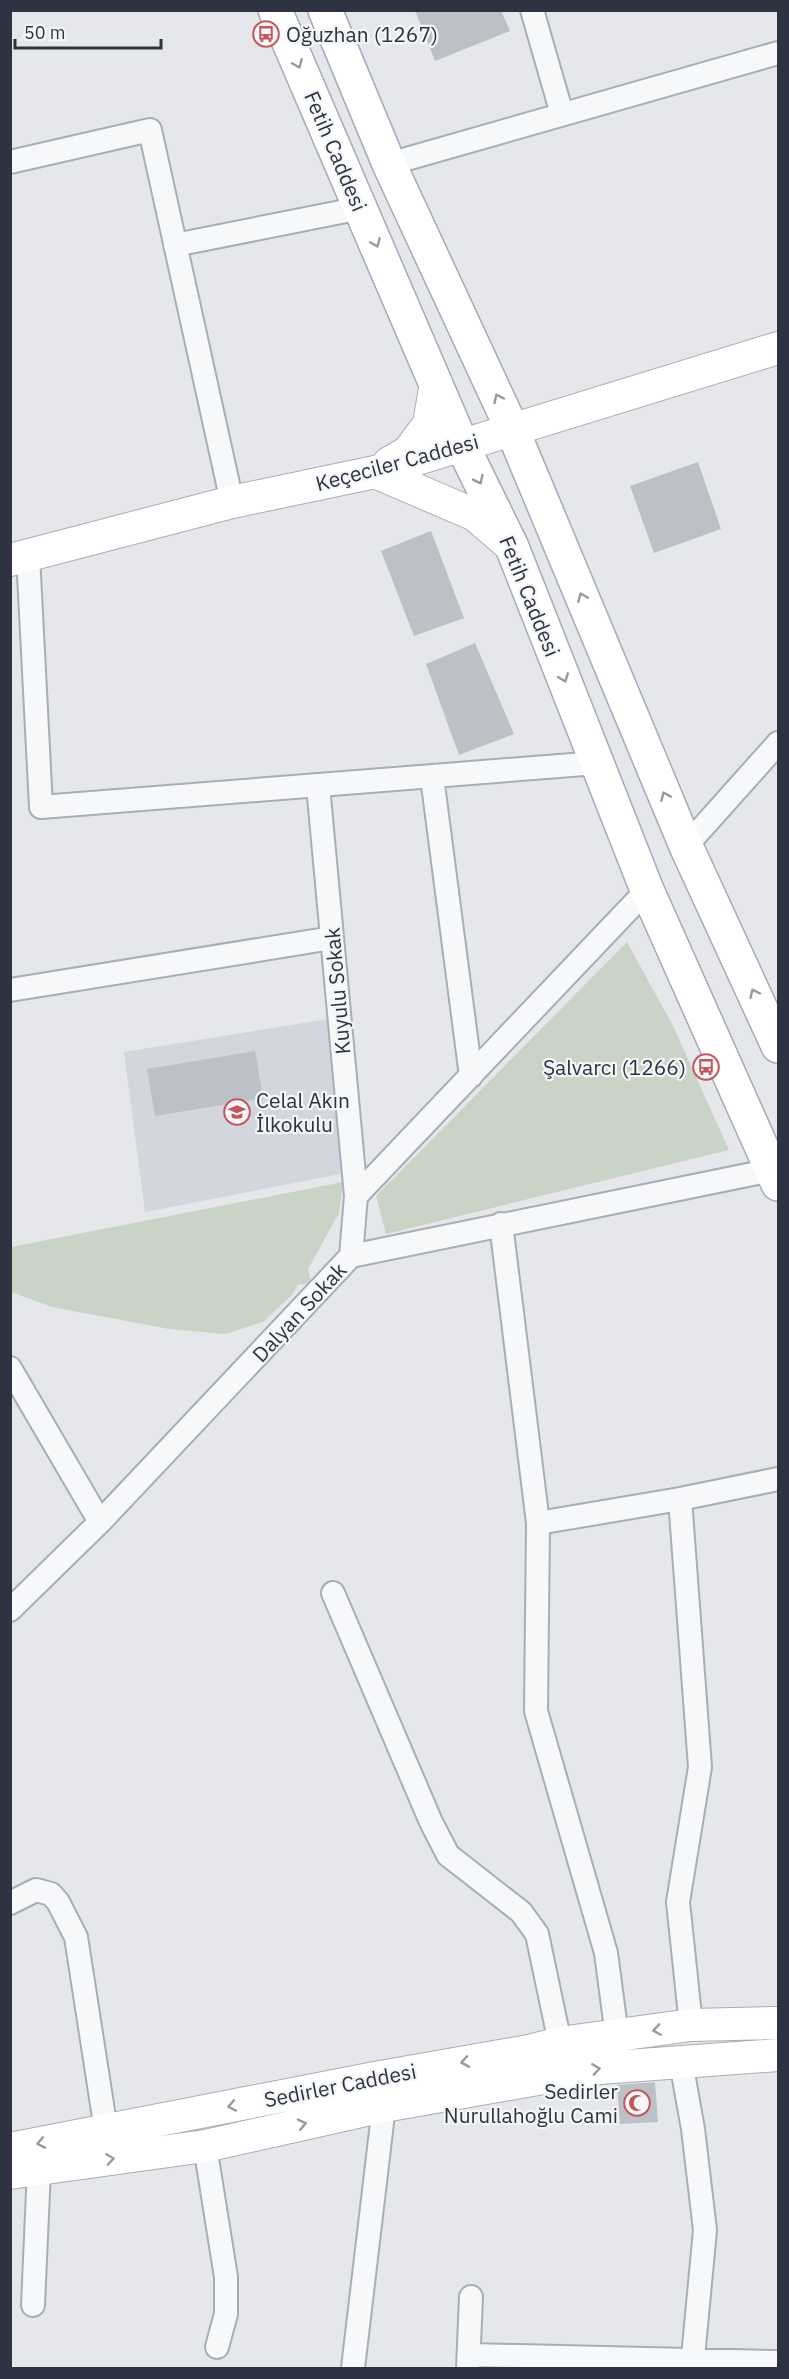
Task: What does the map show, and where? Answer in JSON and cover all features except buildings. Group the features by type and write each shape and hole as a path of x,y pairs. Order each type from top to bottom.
{"main road":[{"name":"Fetih Caddesi","path":"275,10 462,445 512,547 647,890 775,1177"},
{"path":"325,10 389,164 512,429 686,846 778,1046"},
{"name":"Keçeciler Caddesi","path":"19,557 232,502 375,472 512,429 776,355"},
{"path":"375,472 408,452 429,424 436,383"},
{"path":"375,472 475,515 512,547"},
{"name":"Sedirler Caddesi","path":"25,2171 205,2146 380,2092 560,2043 692,2025 778,2023"},
{"name":"Sedirler Caddesi","path":"10,2149 106,2130 380,2092 600,2068 778,2055"}],"street":[{"path":"532,10 562,114"},
{"path":"389,164 778,52"},
{"path":"10,162 150,130 232,502"},
{"path":"175,245 360,208"},
{"path":"19,557 41,807 597,763"},
{"path":"686,846 778,743"},
{"path":"432,777 471,1076"},
{"name":"Kuyulu Sokak","path":"318,786 356,1196"},
{"path":"356,1196 647,890"},
{"path":"10,990 332,938"},
{"path":"351,1256 501,1224 775,1177"},
{"name":"Dalyan Sokak","path":"10,1610 100,1522 351,1256 356,1196"},
{"path":"501,1224 538,1523 536,1711 606,1953 618,2036"},
{"path":"10,1368 100,1522"},
{"path":"538,1523 680,1499 778,1479"},
{"path":"680,1499 700,1767 678,1902 692,2025"},
{"path":"333,1593 431,1822 448,1855 521,1912 537,1934 560,2043"},
{"path":"10,1903 36,1890 51,1894 58,1902 76,1937 106,2130"},
{"path":"681,2062 693,2129 705,2230 692,2365"},
{"path":"353,2368 380,2092"},
{"path":"205,2146 226,2277 226,2314 217,2348"},
{"path":"25,2171 33,2305"},
{"path":"471,2297 469,2362 775,2364"}],"shaded area":[{"path":"627,942 673,1026 729,1150 386,1234 376,1196"},
{"name":"Celal Akın İlkokulu","path":"335,1018 346,1173 145,1212 124,1052"},
{"path":"343,1182 339,1213 308,1269 311,1283 298,1285 292,1295 263,1322 225,1334 169,1329 52,1307 11,1292 11,1247"}],"place":[{"name":"Oğuzhan (1267)","path":"266,34"},
{"name":"Şalvarcı (1266)","path":"706,1067"},
{"name":"Celal Akın İlkokulu","path":"237,1112"},
{"name":"Sedirler Nurullahoğlu Cami","path":"637,2103"}]}
